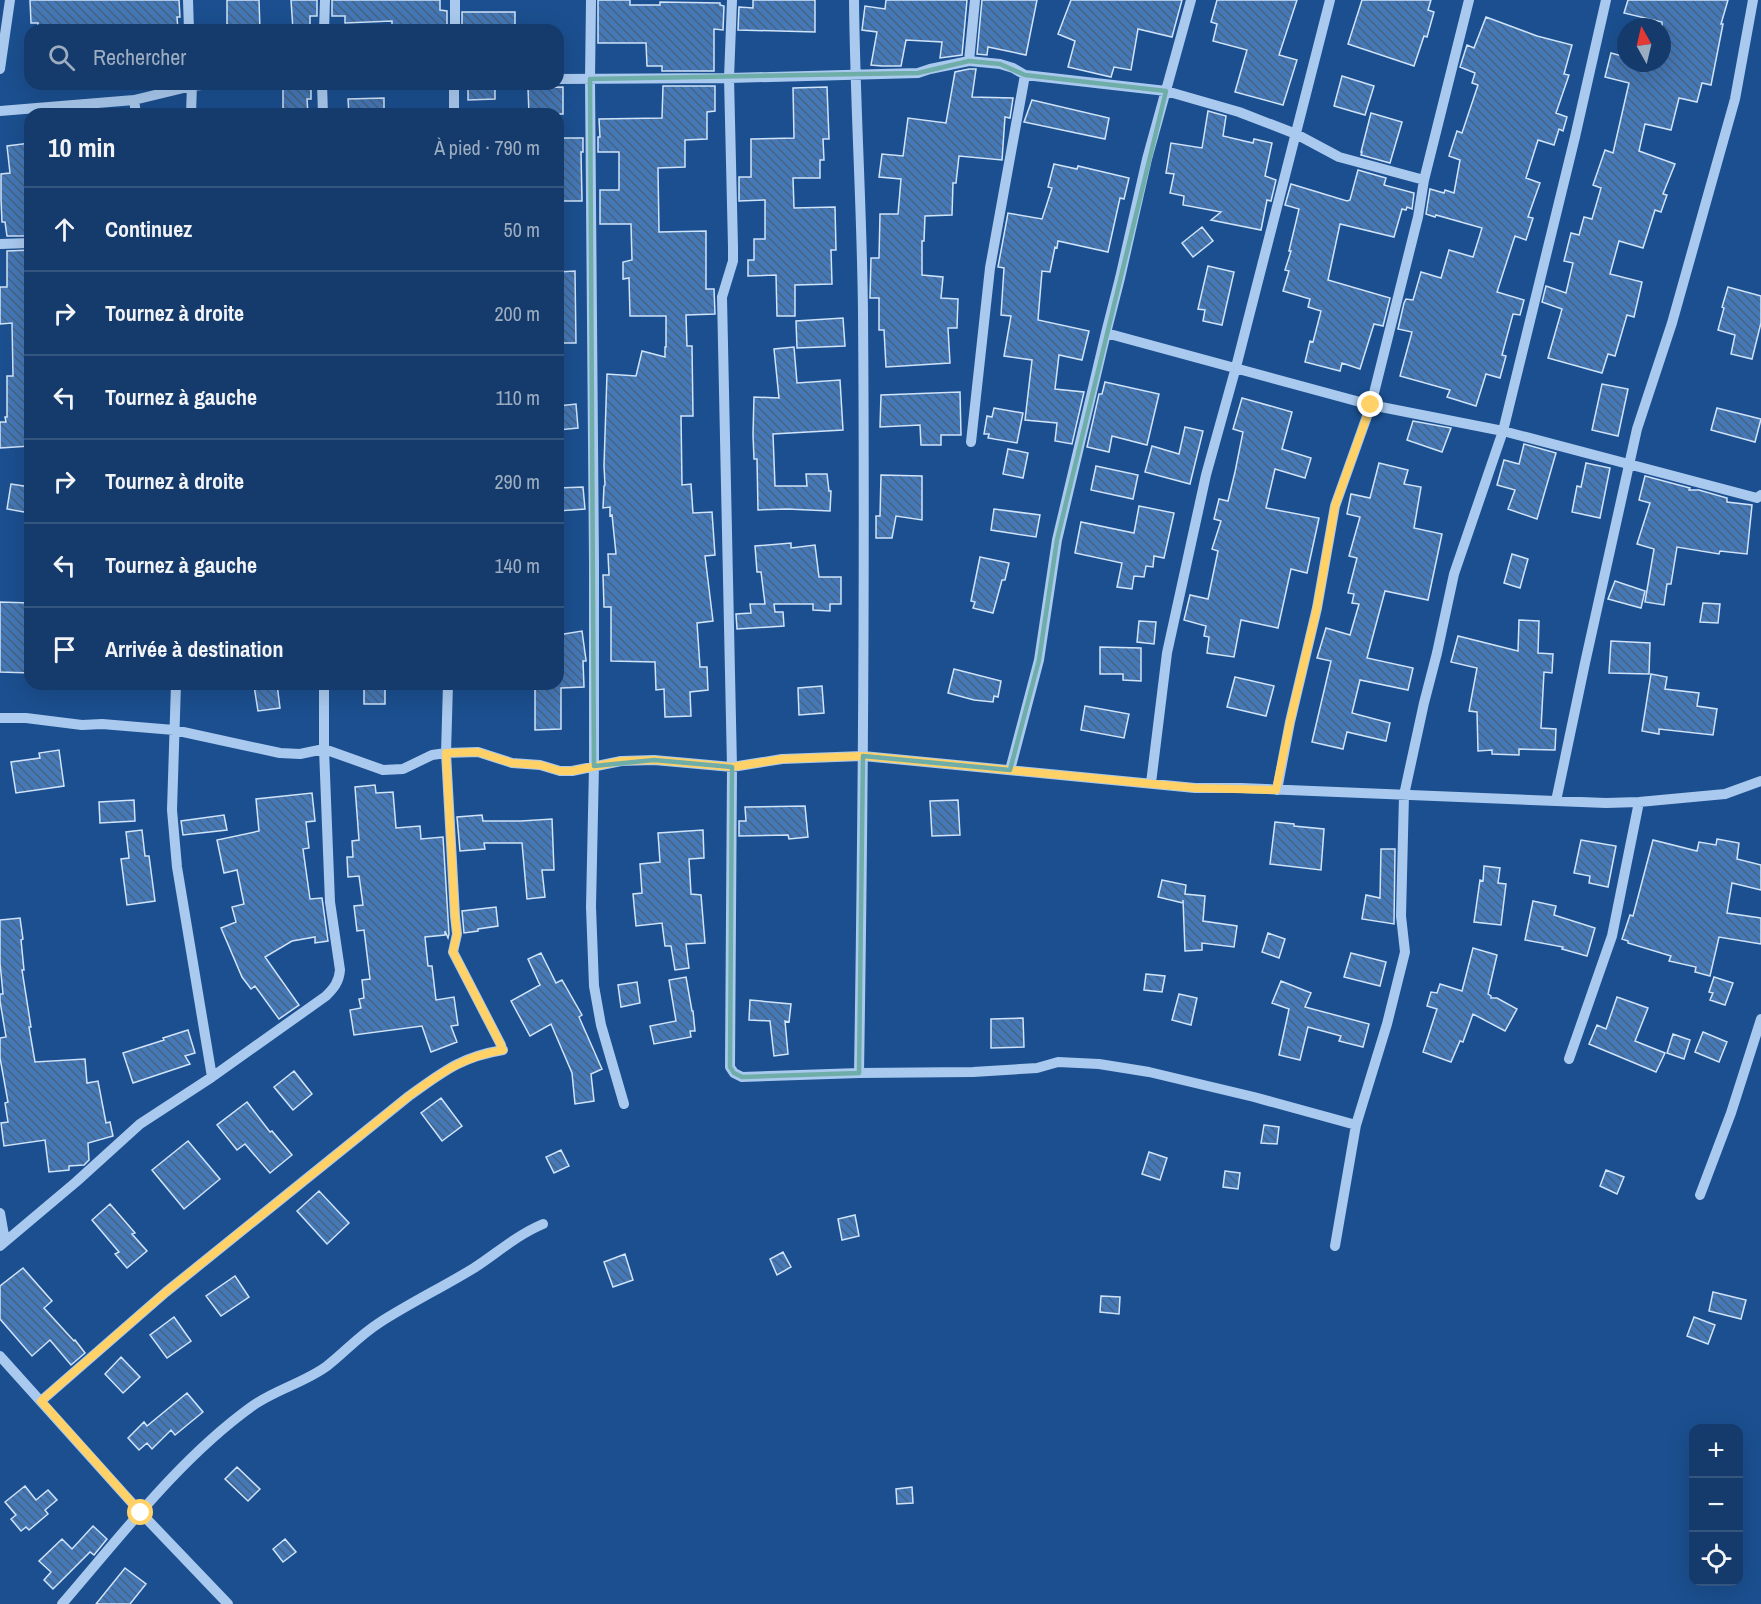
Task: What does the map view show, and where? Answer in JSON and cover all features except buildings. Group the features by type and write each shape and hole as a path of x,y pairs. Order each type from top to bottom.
{"street":[{"path":"0,69 10,0"},
{"path":"188,0 189,24"},
{"path":"324,24 325,0"},
{"path":"454,24 455,0"},
{"path":"591,0 594,562 591,907 594,986 601,1025 624,1104"},
{"path":"732,0 729,78 734,247 733,261 722,297 732,767 730,1067 734,1073 742,1077 973,1072 1037,1068 1058,1062 1099,1064 1149,1072 1254,1097 1356,1125"},
{"path":"854,0 854,76 863,309 864,756 859,1073"},
{"path":"969,61 975,0"},
{"path":"1010,770 1039,660 1057,540 1147,159 1191,0"},
{"path":"1151,783 1167,653 1206,475 1330,0"},
{"path":"1276,790 1317,608 1335,506 1371,405 1418,217 1424,180 1470,0"},
{"path":"1335,1246 1356,1125 1387,1024 1405,952 1401,916 1404,795 1424,702 1454,573 1503,431 1606,0"},
{"path":"1556,801 1637,429 1672,323 1735,99 1753,0"},
{"path":"564,79 854,76 918,73 969,61 1000,64 1025,75 1166,91 1239,112 1296,134 1338,157 1424,180"},
{"path":"971,442 990,268 1025,75"},
{"path":"37,108 134,100 173,90"},
{"path":"191,108 192,90"},
{"path":"322,90 323,108"},
{"path":"454,90 454,108"},
{"path":"134,100 135,108"},
{"path":"0,111 24,109"},
{"path":"0,244 24,243"},
{"path":"1106,333 1371,405 1503,431 1757,498 1761,495"},
{"path":"176,690 172,810 177,867 212,1077"},
{"path":"3,1244 140,1124 212,1077 326,996 339,979 340,969 330,902 324,690"},
{"path":"41,1401 166,1292 409,1096 450,1067 485,1053 503,1050 453,952 457,934 446,753 448,690"},
{"path":"0,718 174,730 280,753 300,754 324,749 383,770 403,769 432,755 478,752 512,763 540,765 560,771 572,771 621,761 654,760 732,767 782,759 864,756 1195,788 1606,803 1725,794 1761,781"},
{"path":"1569,1059 1612,936 1639,802"},
{"path":"1700,1195 1731,1113 1761,1019"},
{"path":"0,1213 3,1244"},
{"path":"62,1604 197,1452 253,1406 309,1378 378,1323 475,1267 510,1242 543,1224"},
{"path":"0,1356 141,1513 228,1604"}],"highlighted area":[{"path":"969,61 1000,64 1025,75 1166,91 1057,540 1039,660 1010,770 863,756 859,1073 742,1077 734,1073 730,1067 732,767 654,760 594,766 590,79 918,73"}],"route":[{"path":"141,1513 41,1401 166,1292 409,1096 450,1067 468,1058 503,1050 453,952 457,934 446,753 478,752 512,763 540,765 560,771 572,771 621,761 654,760 732,767 782,759 864,756 1195,788 1276,790 1317,608 1335,506 1371,405"}]}
